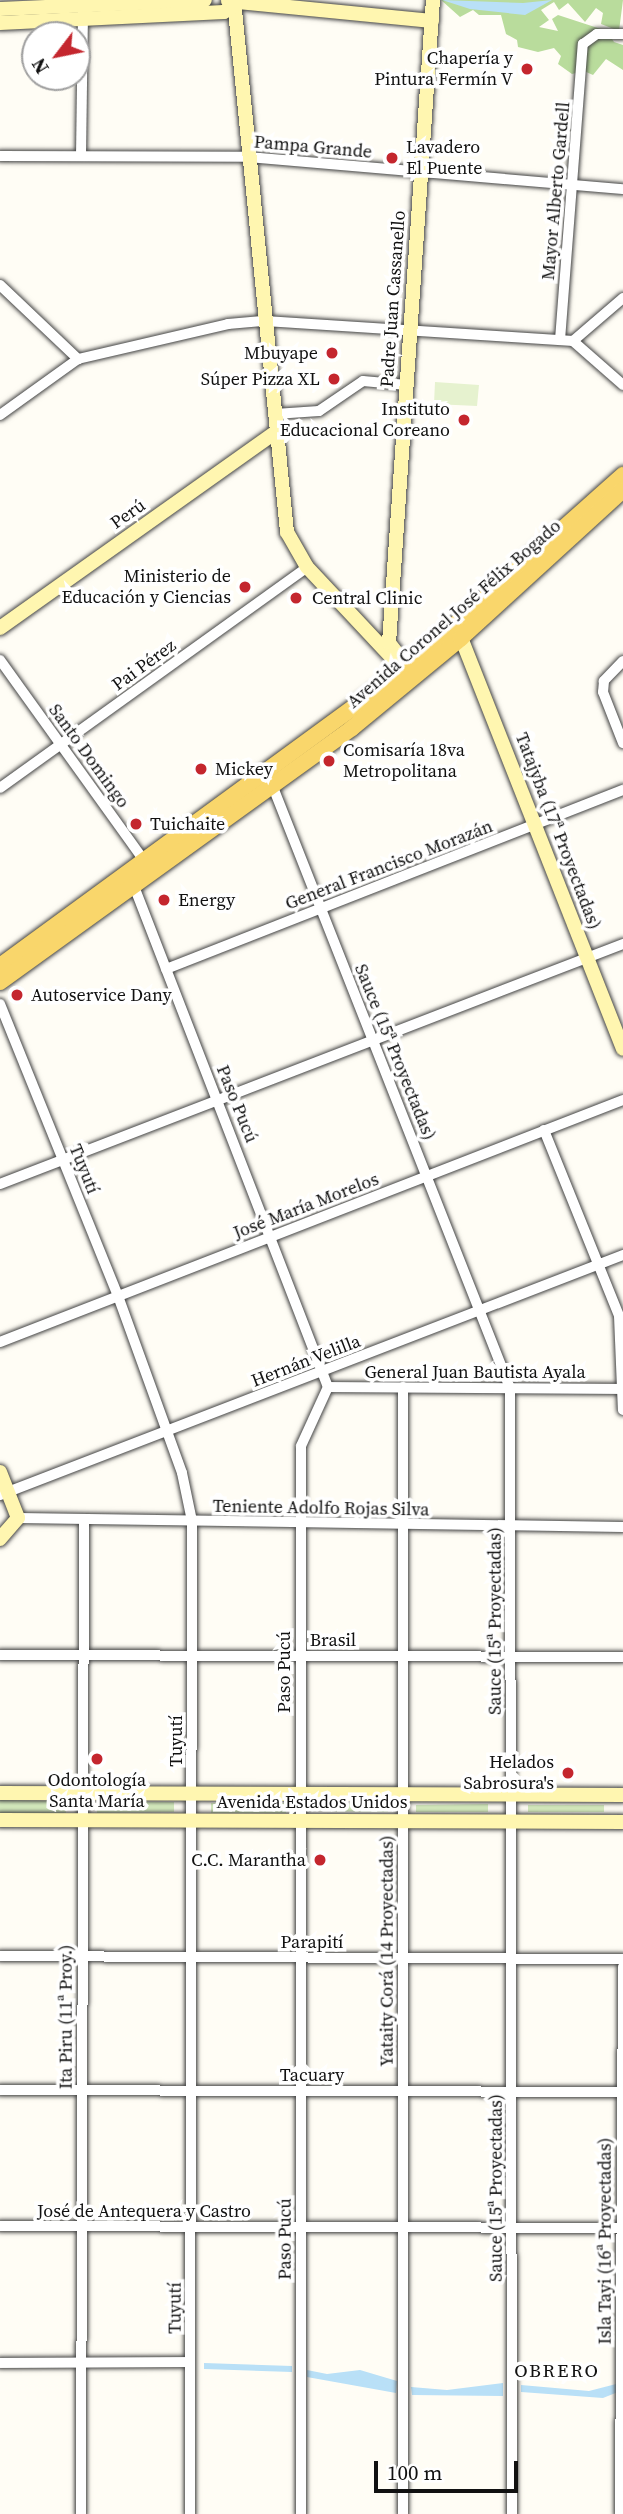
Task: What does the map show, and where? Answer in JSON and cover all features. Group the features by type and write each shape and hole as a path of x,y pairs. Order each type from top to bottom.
{"main road":[{"name":"Avenida Coronel José Félix Bogado","path":"459,632 623,475"},
{"name":"Avenida Coronel José Félix Bogado","path":"0,982 131,880 271,780 411,673 623,490"},
{"name":"Avenida Coronel José Félix Bogado","path":"0,965 131,880"}],"street":[{"path":"0,23 83,11 205,0"},
{"name":"Padre Juan Cassanello","path":"411,673 388,643 433,0"},
{"path":"0,9 224,12 232,2"},
{"path":"232,2 432,21"},
{"path":"232,2 287,532 307,567 354,618 411,673"},
{"path":"81,156 83,11"},
{"name":"Mayor Alberto Gardell","path":"560,341 583,44 597,34 623,34"},
{"name":"Pampa Grande","path":"0,156 248,157 623,189"},
{"path":"0,285 78,359"},
{"path":"0,415 78,359 228,324 265,321 573,341 623,298"},
{"path":"573,341 623,385"},
{"path":"275,414 319,411 363,381 407,384"},
{"name":"Perú","path":"0,628 277,431"},
{"name":"Pai Pérez","path":"0,788 307,567"},
{"path":"354,618 376,626 391,610"},
{"name":"Tatajyba (17ª Proyectadas)","path":"459,632 623,1049"},
{"name":"Santo Domingo","path":"0,660 149,867"},
{"path":"623,661 604,681 603,692 623,743"},
{"name":"Sauce (15ª Proyectadas)","path":"271,780 510,1388 512,2514"},
{"name":"General Francisco Morazán","path":"166,969 623,790"},
{"name":"Paso Pucú","path":"131,880 220,1100 328,1387 300,1446 301,2514"},
{"path":"0,1184 374,1043 623,944"},
{"name":"Tuyutí","path":"0,1004 118,1296 166,1430 192,1521 190,2514"},
{"name":"José María Morelos","path":"0,1342 623,1100"},
{"path":"544,1130 619,1316 623,1410"},
{"name":"Hernán Velilla","path":"4,1493 623,1255"},
{"name":"General Juan Bautista Ayala","path":"328,1387 623,1389"},
{"name":"Yataity Corá (14 Proyectadas)","path":"402,1387 403,2514"},
{"path":"0,1472 4,1493 18,1518 0,1539"},
{"name":"Teniente Adolfo Rojas Silva","path":"18,1518 402,1526 623,1527"},
{"name":"Ita Piru (11ª Proy.)","path":"81,2514 84,1519"},
{"name":"Brasil","path":"0,1655 623,1657"},
{"name":"Avenida Estados Unidos","path":"0,1793 623,1794"},
{"name":"Avenida Estados Unidos","path":"0,1820 623,1822"},
{"name":"Parapití","path":"0,1956 623,1959"},
{"name":"Isla Tayi (16ª Proyectadas)","path":"620,2514 623,1967"},
{"name":"Tacuary","path":"0,2090 623,2092"},
{"name":"José de Antequera y Castro","path":"0,2226 622,2228"},
{"path":"0,2363 190,2362"}],"green space":[{"path":"441,0 623,0 619,31 601,24 603,13 596,8 585,22 568,3 559,10 554,2 541,10 549,20 539,27 558,31 552,19 558,15 607,31 614,42 623,45 623,70 606,59 593,75 584,71 572,74 558,64 561,56 554,48 538,52 518,47 517,40 506,34 501,15 479,15 473,10 460,17"},
{"path":"435,382 479,385 477,406 434,404"},
{"path":"0,1800 65,1801 66,1813 0,1813"},
{"path":"97,1801 174,1802 174,1812 97,1813"},
{"path":"211,1803 286,1803 286,1813 211,1813"},
{"path":"315,1803 388,1804 388,1812 315,1811"},
{"path":"488,1804 488,1812 416,1812 416,1805"},
{"path":"528,1805 604,1805 604,1812 528,1812"}],"water":[{"path":"442,0 523,3 552,0 525,15 470,9"},
{"path":"204,2363 292,2366 292,2372 204,2369"},
{"path":"307,2370 327,2374 360,2370 397,2381 396,2393 307,2377"},
{"path":"503,2383 503,2396 412,2395 411,2387 447,2390"},
{"path":"620,2383 623,2390 603,2398 521,2392 521,2385 589,2391"}],"place":[{"name":"Chapería y Pintura Fermín V","path":"527,69"},
{"name":"Lavadero El Puente","path":"392,158"},
{"name":"Mbuyape","path":"332,353"},
{"name":"Súper Pizza XL","path":"334,379"},
{"name":"Instituto Educacional Coreano","path":"464,420"},
{"name":"Ministerio de Educación y Ciencias","path":"245,587"},
{"name":"Central Clinic","path":"296,598"},
{"name":"Comisaría 18va Metropolitana","path":"329,761"},
{"name":"Mickey","path":"201,769"},
{"name":"Tuichaite","path":"136,824"},
{"name":"Energy","path":"164,900"},
{"name":"Autoservice Dany","path":"17,995"},
{"name":"Odontología Santa María","path":"97,1759"},
{"name":"Helados Sabrosura's","path":"568,1773"},
{"name":"C.C. Marantha","path":"320,1860"}],"district":[{"name":"OBRERO","path":"557,2371"}]}
